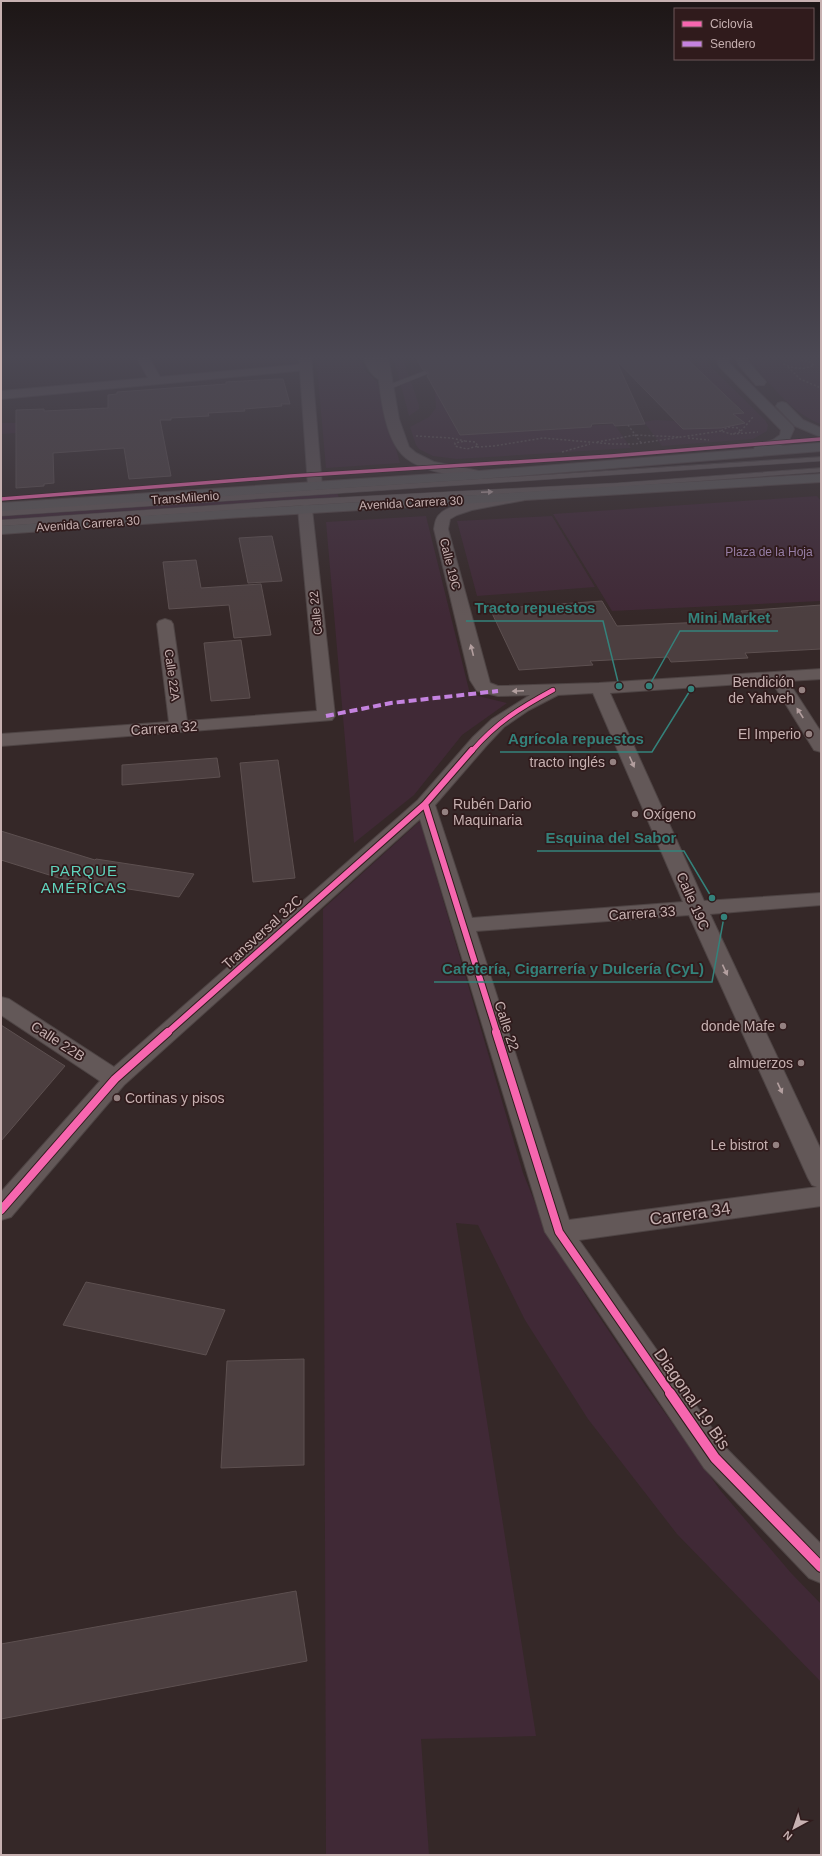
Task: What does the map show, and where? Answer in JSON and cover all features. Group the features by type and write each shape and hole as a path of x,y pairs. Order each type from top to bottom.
{"highway":[{"path":"740,454 775,443"},
{"name":"Avenida Carrera 30","path":"1,507 479,475 655,462 821,447"},
{"name":"Avenida Carrera 30","path":"685,459 821,454"},
{"name":"Avenida Carrera 30","path":"1,530 821,478"},
{"path":"687,486 774,486 821,491"}],"street":[{"path":"312,443 315,486"},
{"path":"401,443 403,448 416,458 439,467 479,475"},
{"name":"Calle 19C","path":"520,497 447,514 442,520 442,529 479,680 483,687 498,691 553,690"},
{"name":"Calle 22","path":"306,510 326,716"},
{"name":"Calle 22A","path":"166,624 179,727"},
{"path":"553,690 821,674"},
{"path":"777,677 821,746"},
{"name":"Calle 19C","path":"599,688 697,909 821,1178"},
{"name":"Transversal 32C","path":"1,1210 115,1079 425,804 480,741 498,723 523,706 553,690"},
{"name":"Carrera 32","path":"1,740 326,716"},
{"name":"Calle 22","path":"425,804 559,1232"},
{"name":"Carrera 33","path":"462,925 821,899"},
{"name":"Calle 22B","path":"1,1004 115,1079"},
{"name":"Carrera 34","path":"559,1232 821,1196"},
{"name":"Diagonal 19 Bis","path":"559,1232 715,1458 821,1567"}],"lane":[{"name":"TransMilenio","path":"1,513 821,459"},
{"name":"TransMilenio","path":"1,523 617,485 821,470"},
{"name":"TransMilenio","path":"369,489 437,490 371,499"}],"path":[{"path":"457,443 455,443 455,446 466,449 493,447 518,443"},
{"path":"476,443 478,444 477,447"},
{"path":"590,443 642,444 652,443"},
{"path":"560,453 594,443"},
{"path":"642,444 655,462"}],"green space":[{"path":"324,443 394,443 400,463 326,468"},
{"path":"415,443 627,443 631,448 457,459 433,456 419,449"},
{"path":"659,443 706,443 662,446"},
{"path":"337,492 339,498 1,521 1,515"},
{"name":"Plaza de la Hoja","path":"817,496 821,501 821,601 612,611 553,514"},
{"path":"426,516 470,694 507,703 462,735 414,795 354,843 326,522"},
{"path":"552,516 595,587 477,596 457,521"},
{"path":"420,821 523,1173 548,1235 592,1306 645,1385 720,1490 791,1573 821,1604 821,1682 677,1534 588,1419 525,1320 478,1225 456,1223 536,1736 421,1739 429,1855 326,1855 323,909"}],"building":[{"path":"16,443 164,443 171,476 129,479 124,448 53,453 54,483 44,484 44,486 16,488"},
{"path":"272,536 282,581 248,583 239,538"},
{"path":"196,560 201,588 261,584 271,635 234,638 229,605 169,609 163,562"},
{"path":"602,601 617,626 748,620 741,611 821,605 821,649 745,653 748,658 671,662 668,657 590,661 593,665 519,670 490,609"},
{"path":"241,640 250,698 211,701 204,643"},
{"path":"217,758 220,777 122,785 122,765"},
{"path":"278,760 295,878 253,882 240,763"},
{"path":"1,831 95,860 194,874 179,897 59,878 1,860"},
{"path":"1,1025 65,1066 1,1141"},
{"path":"86,1282 225,1310 206,1355 63,1325"},
{"path":"304,1359 304,1465 221,1468 227,1361"},
{"path":"296,1591 307,1661 1,1719 1,1644"}],"marked path":[{"path":"326,716 391,703 498,691"}],"cycle path":[{"path":"1,499 291,476 611,456 776,443"},
{"path":"1,1210 115,1079 425,804 480,741 498,723 523,706 553,690"},
{"path":"425,804 559,1232 715,1458 821,1567"}],"place":[{"name":"Tracto repuestos","path":"619,686"},
{"name":"Mini Market","path":"649,686"},
{"name":"Agrícola repuestos","path":"691,689"},
{"name":"Bendición de Yahveh","path":"802,690"},
{"name":"El Imperio","path":"809,734"},
{"name":"tracto inglés","path":"613,762"},
{"name":"Rubén Dario Maquinaria","path":"445,812"},
{"name":"Oxígeno","path":"635,814"},
{"name":"Esquina del Sabor","path":"712,898"},
{"name":"Cafetería, Cigarrería y Dulcería (CyL)","path":"724,917"},
{"name":"donde Mafe","path":"783,1026"},
{"name":"almuerzos","path":"801,1063"},
{"name":"Cortinas y pisos","path":"117,1098"},
{"name":"Le bistrot","path":"776,1145"}],"district":[{"name":"PARQUE AMÉRICAS","path":"84,878"}]}
